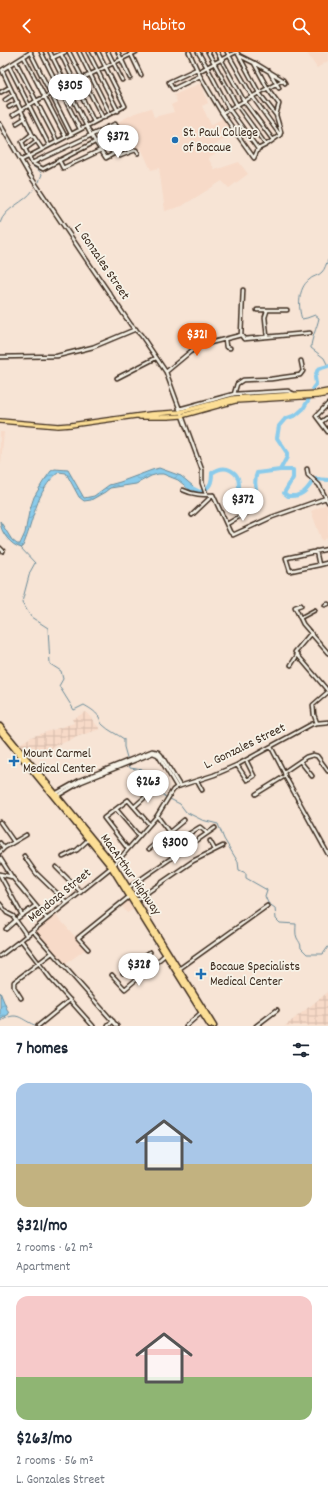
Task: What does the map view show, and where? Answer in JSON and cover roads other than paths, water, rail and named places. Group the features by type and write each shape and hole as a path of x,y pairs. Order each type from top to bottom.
{"highway":[{"name":"MacArthur Highway","path":"0,727 113,866 203,1011 214,1026"},
{"name":"MacArthur Highway","path":"0,731 113,866"},
{"name":"MacArthur Highway","path":"128,888 130,896 136,901"},
{"name":"MacArthur Highway","path":"203,1011 210,1026"}],"main road":[{"path":"317,395 328,391"},
{"path":"0,421 58,426 131,417 168,417 180,412 234,398 295,394 304,395"},
{"path":"180,412 235,401 328,394"}],"street":[{"path":"42,149 32,134 2,70 31,52 71,134"},
{"path":"41,52 80,129"},
{"path":"50,52 91,135 106,158 126,147"},
{"path":"52,58 65,52"},
{"path":"69,52 103,118"},
{"path":"79,52 110,114"},
{"path":"88,52 118,110"},
{"path":"21,160 125,106 98,52"},
{"path":"108,52 122,80"},
{"path":"118,52 130,78"},
{"path":"13,115 36,101 122,60 130,53 136,52"},
{"path":"189,52 200,76 222,113 254,158 258,149 266,145 280,134"},
{"path":"198,52 229,109 258,149"},
{"path":"208,52 237,105 266,145"},
{"path":"217,52 244,102 273,140"},
{"path":"227,52 252,96 280,134"},
{"path":"200,76 173,89 169,82 214,64 236,52 240,56 259,93 276,115 281,132 280,134"},
{"path":"130,53 141,75"},
{"path":"61,54 94,122"},
{"path":"240,56 268,70 285,83"},
{"path":"24,57 65,137"},
{"path":"16,62 57,141"},
{"path":"254,63 278,104 276,115"},
{"path":"10,66 49,145"},
{"path":"268,70 279,88"},
{"path":"222,113 283,80"},
{"path":"1,92 10,87"},
{"path":"5,100 14,94"},
{"path":"9,107 18,102"},
{"path":"17,123 25,118"},
{"name":"L. Gonzales Street","path":"0,124 21,160 86,259 131,325 136,329 166,372 202,470 203,487 205,493"},
{"path":"32,163 115,124 130,152"},
{"path":"107,127 119,150 120,156 136,150 138,153"},
{"path":"99,131 113,154"},
{"path":"32,134 22,142 32,163 43,169 96,142"},
{"path":"25,149 36,141"},
{"path":"59,160 63,168 101,150"},
{"path":"243,290 241,335 244,339 310,333"},
{"path":"257,310 287,310"},
{"path":"266,338 265,317 267,311"},
{"path":"0,357 56,356 93,347 136,329"},
{"path":"166,372 190,352 202,345 241,335"},
{"path":"225,339 226,347 230,348"},
{"path":"117,378 156,358"},
{"path":"234,394 237,384 243,380 271,379 300,375 303,371 301,361"},
{"path":"180,412 234,394 288,391 295,394"},
{"path":"328,404 316,416 328,431"},
{"path":"320,422 328,417"},
{"path":"307,469 308,475 319,485 328,502"},
{"path":"183,490 197,494 205,493 213,495"},
{"path":"213,495 233,535 272,516 326,498"},
{"path":"192,515 213,495"},
{"path":"227,524 252,509"},
{"path":"327,563 290,571 287,557 328,549"},
{"path":"316,551 319,565"},
{"path":"301,605 295,607 303,624 328,654"},
{"path":"300,618 315,610"},
{"path":"311,633 296,650 328,691 313,705 317,723"},
{"path":"291,665 298,654"},
{"name":"L. Gonzales Street","path":"113,866 157,816 168,795 178,786 197,781 237,765 317,723 328,722"},
{"path":"271,747 328,854"},
{"path":"55,795 125,763 150,754 158,755 178,786"},
{"path":"256,794 306,757 315,755 328,771"},
{"path":"237,765 245,780 247,780 254,776 246,760"},
{"path":"300,761 312,776"},
{"path":"197,781 202,790"},
{"path":"134,807 152,791"},
{"path":"128,849 104,819 128,800 149,824"},
{"path":"116,808 139,836"},
{"path":"157,816 169,832"},
{"path":"149,849 184,820"},
{"path":"0,822 14,842"},
{"path":"191,843 187,835 200,827 207,833"},
{"path":"128,888 214,828"},
{"path":"0,852 26,835"},
{"path":"63,857 77,850 89,839"},
{"path":"210,841 215,850"},
{"path":"0,843 4,848"},
{"path":"136,901 193,861 223,846"},
{"path":"24,856 36,874 66,903"},
{"path":"0,858 12,877 47,919"},
{"name":"Mendoza Street","path":"0,956 113,866"},
{"path":"56,867 82,892"},
{"path":"0,875 12,877"},
{"path":"0,875 22,915"},
{"path":"88,949 78,938 130,896"},
{"path":"0,904 7,914 17,920 27,936"},
{"path":"6,930 22,915 35,906"},
{"path":"178,970 267,906"},
{"path":"33,931 117,1026"},
{"path":"22,940 39,963 93,1026"},
{"path":"122,973 150,952"},
{"path":"21,998 14,987 14,982 52,953"},
{"path":"112,975 125,989 168,953"},
{"path":"135,963 144,973"},
{"path":"39,1025 70,1000"},
{"path":"256,1026 277,1010"},
{"path":"186,1026 203,1011"},
{"path":"108,1026 113,1022"}],"water":[{"path":"159,468 181,476 193,486 190,490 178,480 163,474 158,474 136,484 110,488 91,500 84,501 79,497 66,473 59,472 51,479 40,497 22,548 18,547 7,538 0,525 0,521 12,540 17,544 20,544 25,533 29,512 34,497 51,471 55,469 68,470 84,498 94,496 109,485"},
{"path":"0,992 9,1014 0,1020"}],"waterway":[{"path":"29,160 31,165 42,174 39,182"},
{"path":"0,223 6,213 33,190"},
{"path":"328,260 322,272 310,279 305,284 300,298 302,319 315,315 319,318 311,348 324,358 328,366"},
{"path":"316,374 318,369 328,366"},
{"path":"313,388 316,384 315,377"},
{"path":"280,470 287,457 287,453 277,438 279,426 285,419 296,415 303,409 309,399"},
{"path":"188,486 200,492 210,485 212,473 216,470 228,469 237,476 242,499 249,503 255,500 255,480 257,473 293,470 293,478 284,493 288,496 299,495 307,489 312,482"},
{"path":"316,479 328,480"},
{"path":"20,547 35,563 30,572 22,602 31,617 48,628 50,664 61,671 63,679 59,686 74,710 84,705 96,713 100,718 101,723 105,727 124,739 124,747 128,761"},
{"path":"129,764 130,768 149,771 154,776 154,781 159,785 160,791 164,796 180,804 186,812 202,820 218,824 224,839 238,862 239,870 246,873 246,878 267,890 265,896 268,903 275,908 276,919 280,923 296,924 296,936 301,948 307,954 323,954 328,947"},
{"path":"0,1022 6,1018 15,1016 37,1026"}],"place":[{"name":"St. Paul College of Bocaue","path":"175,140"},
{"name":"Mount Carmel Medical Center","path":"14,761"},
{"name":"Bocaue Specialists Medical Center","path":"201,974"}]}
